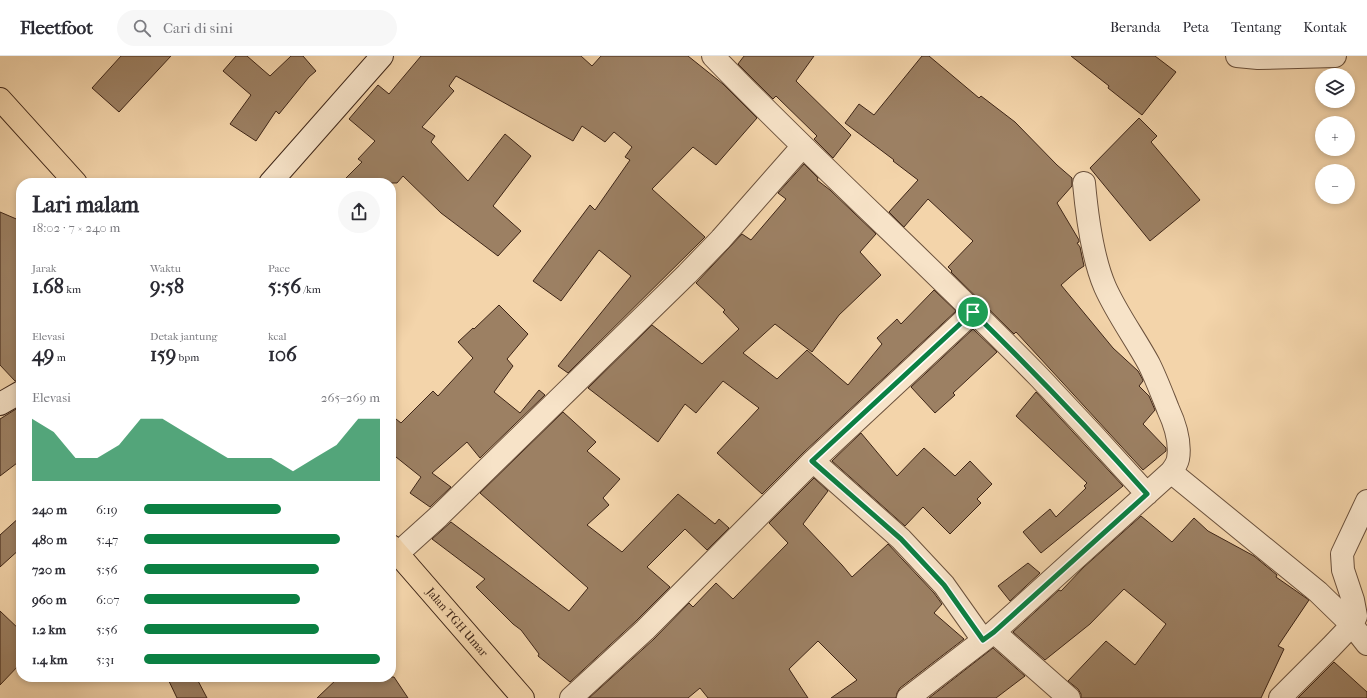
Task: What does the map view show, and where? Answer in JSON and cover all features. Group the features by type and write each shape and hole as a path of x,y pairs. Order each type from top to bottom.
{"main road":[{"path":"0,99 71,178"},
{"name":"Jalan TGH Umar","path":"396,552 523,698"}],"street":[{"path":"274,178 382,56"},
{"path":"713,56 802,147 1039,378 1104,446 1147,494"},
{"path":"1237,56 1258,58 1335,56"},
{"path":"396,548 439,516 687,274 721,239 802,147"},
{"path":"908,698 988,636 1171,472 1178,460 1179,450 1174,424 1149,364 1126,328 1105,286 1095,255 1087,214 1084,183"},
{"path":"571,698 645,630 812,461 973,312"},
{"path":"0,404 16,395"},
{"path":"812,461 901,539 944,585 988,636 1068,698"},
{"path":"1171,472 1318,592 1352,625 1367,644"},
{"path":"1280,698 1352,625 1356,616 1343,570 1342,554 1367,501"}],"building":[{"path":"121,56 171,56 119,112 92,88"},
{"path":"236,56 247,56 270,76 291,56 303,56 316,71 309,77 279,114 276,111 256,141 230,124 251,95 223,71"},
{"path":"421,56 581,56 592,66 601,56 688,56 723,84 757,118 716,165 693,147 652,189 705,237 568,373 558,366 631,276 599,250 561,301 533,281 590,205 595,210 630,160 625,157 632,147 614,132 605,142 582,126 573,141 456,76 449,86 454,91 422,127 435,136 431,142 468,181 505,134 531,156 493,206 521,231 498,256 441,213 403,176 397,183 396,178 346,178 362,162 358,159 375,141 349,119 378,85 389,94"},
{"path":"744,56 814,56 796,81 851,135 833,158 814,139 817,136 776,96 773,99 738,64"},
{"path":"922,56 929,56 979,98 981,96 1015,122 1057,165 1072,178 1072,186 1057,203 1079,240 1077,243 1080,247 1084,266 1061,285 1113,348 1138,371 1143,380 1139,386 1149,396 1155,410 1143,424 1166,448 1166,451 1143,470 1016,332 1014,334 951,272 952,271 948,267 973,241 928,199 904,227 889,212 918,180 845,123 859,104 874,115"},
{"path":"1071,56 1155,56 1176,72 1142,115 1108,88 1109,86"},
{"path":"1139,118 1157,136 1151,142 1200,200 1150,241 1090,168"},
{"path":"804,164 818,178 817,180 830,190 876,234 860,252 881,275 839,315 812,352 775,324 743,353 777,379 807,350 848,385 882,344 877,338 897,319 901,324 934,290 956,311 804,452 762,494 717,453 759,408 723,381 696,413 685,404 658,442 588,388 652,325 702,364 739,329 723,312 725,310 696,283 742,234 751,240 786,199 778,193"},
{"path":"0,212 16,219 16,381 0,365"},
{"path":"499,305 528,334 507,359 513,366 494,392 520,413 539,390 545,395 480,458 467,442 432,473 451,487 430,507 410,493 421,477 396,457 396,419 401,423 433,391 438,396 473,358 458,342 473,328 474,329"},
{"path":"973,329 997,352 953,393 955,395 935,413 911,387"},
{"path":"1036,392 1123,486 1041,553 1023,532 1050,509 1056,517 1086,488 1084,486 1087,483 1016,416"},
{"path":"16,409 16,464 0,476 0,419"},
{"path":"563,412 596,442 587,451 620,479 603,498 609,505 587,525 622,552 678,494 715,524 719,519 729,528 707,550 685,529 647,567 670,587 636,621 570,682 538,656 539,654 521,630 476,587 485,579 432,539 451,522 569,611 588,588 480,493"},
{"path":"861,433 897,476 924,448 955,476 970,461 992,484 977,499 981,503 950,534 923,507 905,526 832,461"},
{"path":"814,478 828,491 803,524 852,577 888,544 934,593 942,604 934,613 964,639 900,688 896,698 831,698 857,680 818,641 789,669 808,698 708,698 700,688 688,698 589,698 654,639 689,603 693,607 716,583 733,599 788,543 769,523"},
{"path":"1141,516 1172,542 1194,518 1208,531 1254,556 1277,575 1276,577 1309,600 1278,646 1284,649 1261,698 1081,698 1081,694 1078,689 1068,681 1106,641 1135,665 1166,624 1124,589 1090,624 1045,660 1013,632 1059,590 1061,591 1084,567"},
{"path":"16,521 16,553 0,567 0,535"},
{"path":"1028,563 1040,573 1010,601 998,586"},
{"path":"0,611 16,626 16,668 0,685"},
{"path":"993,648 1025,676 996,698 929,698"},
{"path":"1334,662 1367,692 1367,698 1298,698"},
{"path":"396,680 408,698 317,698 334,682 396,682"},
{"path":"169,682 199,682 207,698 177,698"}],"route":[{"path":"973,312 1039,378 1104,446 1147,494 994,632 983,640 944,585 901,539 812,461 973,312"}]}
